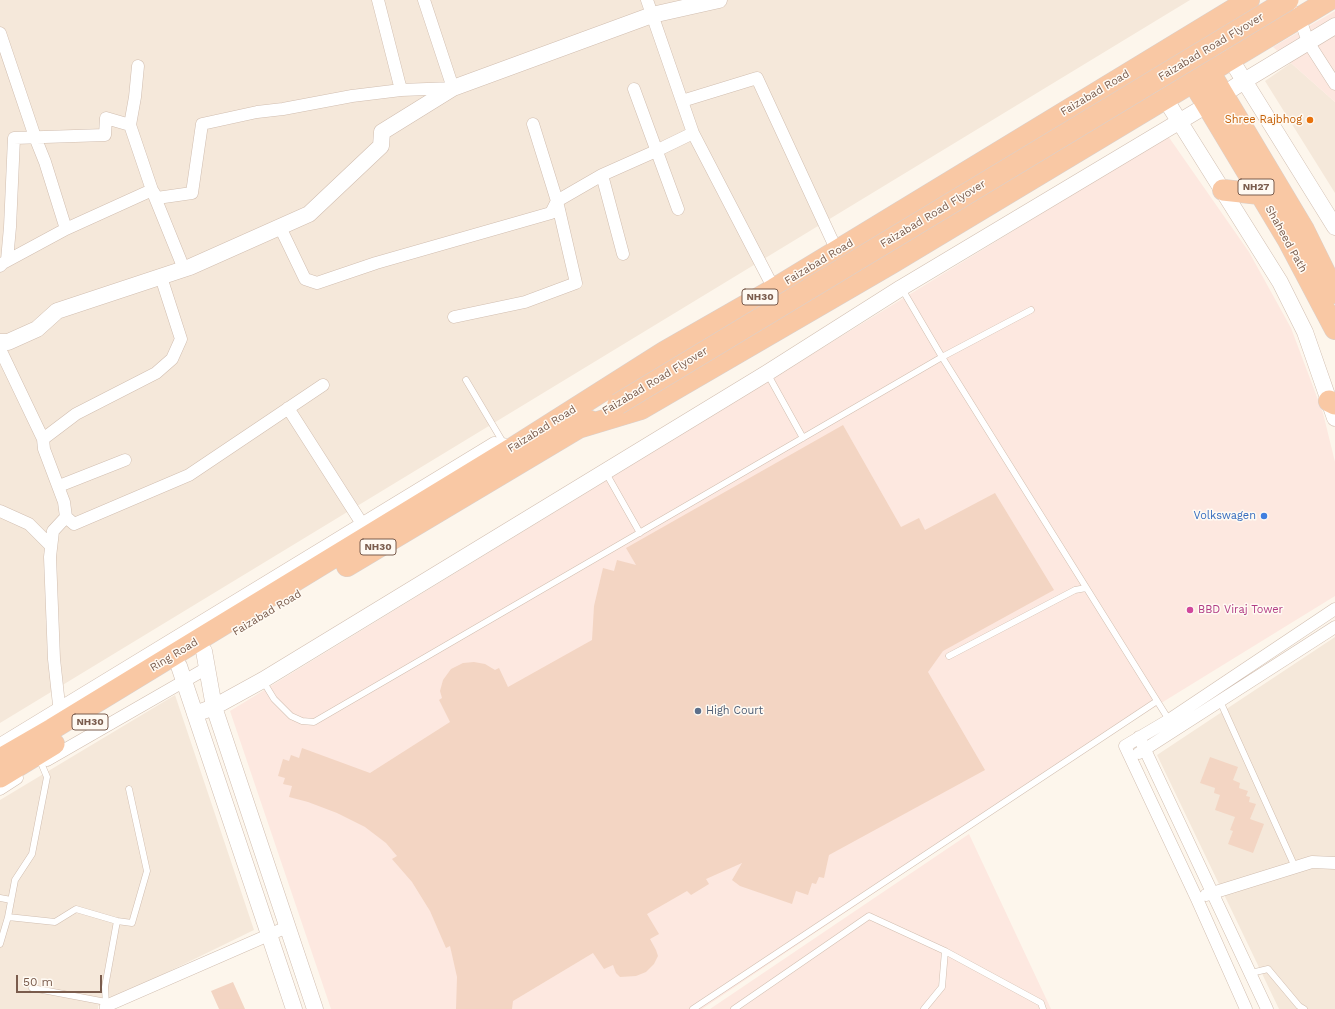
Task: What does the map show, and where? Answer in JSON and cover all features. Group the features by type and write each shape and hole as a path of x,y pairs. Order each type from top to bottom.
{"highway":[{"name":"Faizabad Road","path":"348,549 365,529 510,445 664,352 774,289 1249,0"},
{"path":"1202,77 1231,59 1293,6 1329,0"},
{"name":"Faizabad Road Flyover","path":"578,428 1293,6"},
{"name":"Shaheed Path","path":"1181,42 1215,100 1260,194 1288,240 1335,329"},
{"name":"NH30","path":"578,428 641,409 892,263 1202,77"},
{"name":"Shaheed Path","path":"1215,100 1304,230 1335,293"},
{"path":"1223,190 1260,194"},
{"name":"Faizabad Road","path":"0,777 39,759 182,673 578,428"},
{"name":"Ring Road","path":"0,759 60,716 348,549"}],"street":[{"path":"378,0 401,90"},
{"path":"424,0 453,88"},
{"path":"0,342 8,342 37,328 57,311 184,269 309,214 381,146 382,132 453,88 650,7 719,0"},
{"path":"1293,6 1308,42 1335,84"},
{"path":"650,7 693,133 774,289"},
{"path":"1208,25 1231,59 1335,227"},
{"path":"195,714 214,707 263,680 767,373 901,288 1179,122 1335,26"},
{"path":"0,33 35,137 45,162 66,229"},
{"path":"1143,65 1280,282 1305,332 1333,407"},
{"path":"138,66 130,125 152,190 184,269"},
{"path":"682,101 757,78 837,251"},
{"path":"152,190 157,198 192,193 202,124 257,112 283,109 352,96 401,90 453,88"},
{"path":"634,89 678,209"},
{"path":"4,263 5,227 14,138 105,135 106,118 130,125"},
{"path":"454,317 525,302 576,283 557,201 533,124"},
{"path":"280,227 305,279 318,283 376,263 552,213 557,201 602,175 693,133"},
{"path":"602,175 623,254"},
{"path":"4,263 66,229 152,190"},
{"path":"44,439 76,414 156,373 172,359 181,339 161,277"},
{"path":"0,349 44,439 44,449 64,502 66,517 74,524 189,475 323,385"},
{"path":"0,744 60,716 365,529 288,408"},
{"path":"58,486 125,460"},
{"path":"0,511 29,524 51,546"},
{"path":"60,716 54,659 50,557 53,531 66,517"},
{"path":"1246,1009 1197,899 1125,746 1169,720 1335,609"},
{"path":"1131,758 1335,627"},
{"path":"205,659 214,707 314,1009"},
{"path":"182,673 294,1009"},
{"path":"1139,737 1267,1009"},
{"path":"0,789 39,759"},
{"path":"1197,899 1213,892 1312,862 1335,863"},
{"path":"106,1006 287,927"}],"lane":[{"path":"901,288 942,357 1169,720"},
{"path":"263,680 274,699 291,716 302,721 314,722 942,357 1031,310"},
{"path":"767,373 803,438"},
{"path":"466,380 510,445"},
{"path":"606,471 640,533"},
{"path":"949,656 1075,590 1086,588"},
{"path":"693,1009 1157,700"},
{"path":"1220,701 1295,867"},
{"path":"0,944 8,917 15,880 32,854 47,777 39,759"},
{"path":"8,917 55,922 76,908 117,921 132,923 147,871 129,789"},
{"path":"0,898 11,900"},
{"path":"734,1009 869,916 945,951 1041,1003 1043,1009"},
{"path":"32,988 106,1006 105,987 117,921"},
{"path":"924,1009 942,987 945,951"},
{"path":"1251,973 1268,969 1299,1006 1304,1009"}],"shaded area":[{"path":"0,0 1190,0 0,723"},
{"path":"1335,11 1335,102 1273,47"},
{"path":"1291,63 1335,102 1335,193 1265,81"},
{"path":"1168,136 1249,252 1291,328 1323,413 1335,462 1335,596 1106,737 702,1009 331,1009 230,711"},
{"path":"1335,637 1335,1009 1279,1009 1157,755"},
{"path":"175,695 254,930 98,1006 98,1009 0,1009 0,800"},
{"path":"969,834 1051,1009 710,1009"}],"building":[{"name":"High Court","path":"843,425 901,527 919,518 925,530 995,493 1054,590 943,651 928,672 985,770 829,855 824,878 819,877 816,884 812,883 808,895 796,891 792,904 740,886 732,880 742,863 706,879 709,884 691,895 687,891 647,914 659,934 650,939 658,956 654,964 646,972 636,976 620,977 616,973 613,965 604,969 593,953 513,1001 512,1009 456,1009 457,977 450,946 446,948 430,911 412,882 392,859 397,856 386,843 365,827 337,813 308,802 289,797 292,786 283,784 285,778 278,776 283,759 289,761 291,755 299,758 302,748 370,773 450,722 439,700 442,698 440,691 443,680 451,669 463,663 474,662 485,664 495,670 499,668 508,687 592,640 594,606 603,568 614,571 617,560 636,565 626,548"},
{"path":"1210,757 1238,767 1233,780 1240,783 1239,788 1248,791 1246,796 1250,797 1249,802 1256,804 1250,819 1264,824 1253,853 1228,844 1233,831 1230,830 1235,817 1215,810 1220,795 1214,793 1215,788 1200,783"},
{"path":"233,982 245,1009 219,1009 211,991"}],"place":[{"name":"Shree Rajbhog","path":"1310,120"},
{"name":"Volkswagen","path":"1264,516"},
{"name":"BBD Viraj Tower","path":"1190,610"},
{"name":"High Court","path":"698,711"}]}
